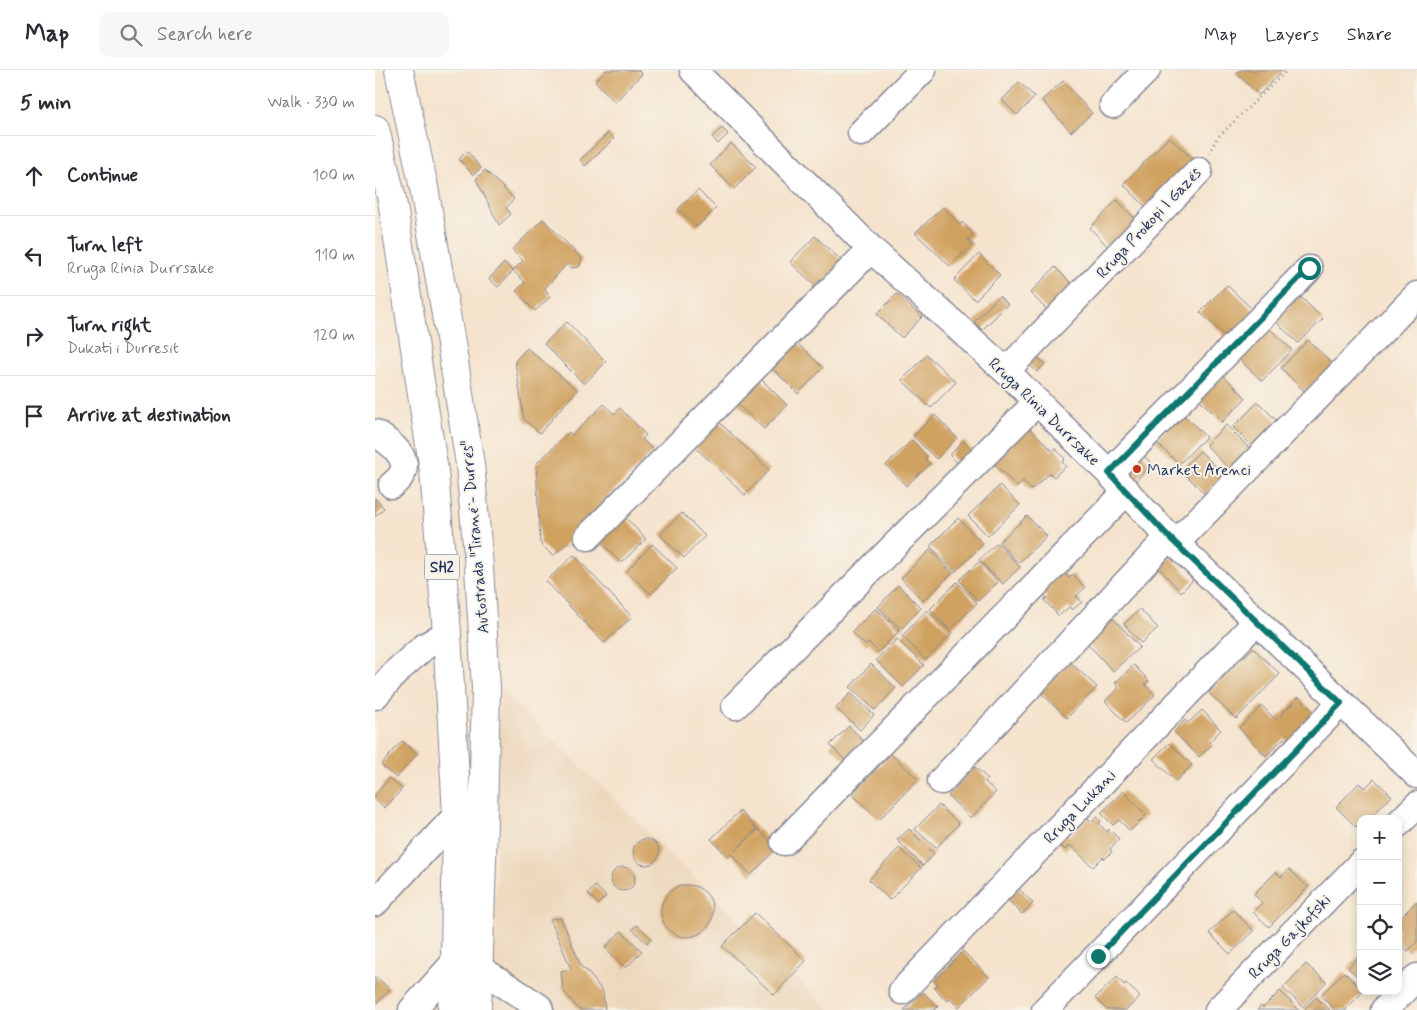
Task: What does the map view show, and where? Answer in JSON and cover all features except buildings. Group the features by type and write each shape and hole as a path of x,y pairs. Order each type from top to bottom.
{"highway":[{"name":"Autostrada \"Tiranë - Durrës\"","path":"399,70 424,188 451,343 471,474 479,566 486,688 467,965 453,1010"},
{"name":"Autostrada \"Tiranë - Durrës\"","path":"375,129 392,200 435,471 447,633 467,965 477,1010"}],"street":[{"name":"Rruga Rinia Durrsake","path":"693,70 871,249 1006,371 1127,491 1173,540 1341,703 1416,771"},
{"path":"861,133 923,70"},
{"path":"1113,105 1147,70"},
{"name":"Rruga Prokopi I Gazës","path":"1006,371 1199,171"},
{"path":"588,537 871,249"},
{"path":"1109,473 1309,268"},
{"path":"941,781 1173,540 1417,295"},
{"path":"735,706 1037,402"},
{"path":"375,433 391,444 401,458 404,468 401,476 392,485"},
{"path":"784,842 1127,491"},
{"name":"Rruga Lukani","path":"902,991 1257,621"},
{"path":"375,696 398,670 424,647 447,633"},
{"path":"1045,1010 1341,703"},
{"path":"1402,820 1417,805"},
{"path":"375,904 457,815"},
{"name":"Rruga Gajkofski","path":"1218,1010 1357,867"},
{"path":"412,1010 467,965 539,1007 540,1010"},
{"path":"1384,1010 1417,977"}],"path":[{"name":"Rruga Prokopi I Gazës","path":"1199,171 1217,138 1287,70"}],"shaded area":[{"path":"500,688 830,1010 398,1010 495,910"}],"place":[{"name":"Market Arenci","path":"1137,469"}],"route":[{"path":"1098,956 1341,703 1169,537 1109,473 1309,268"}]}
